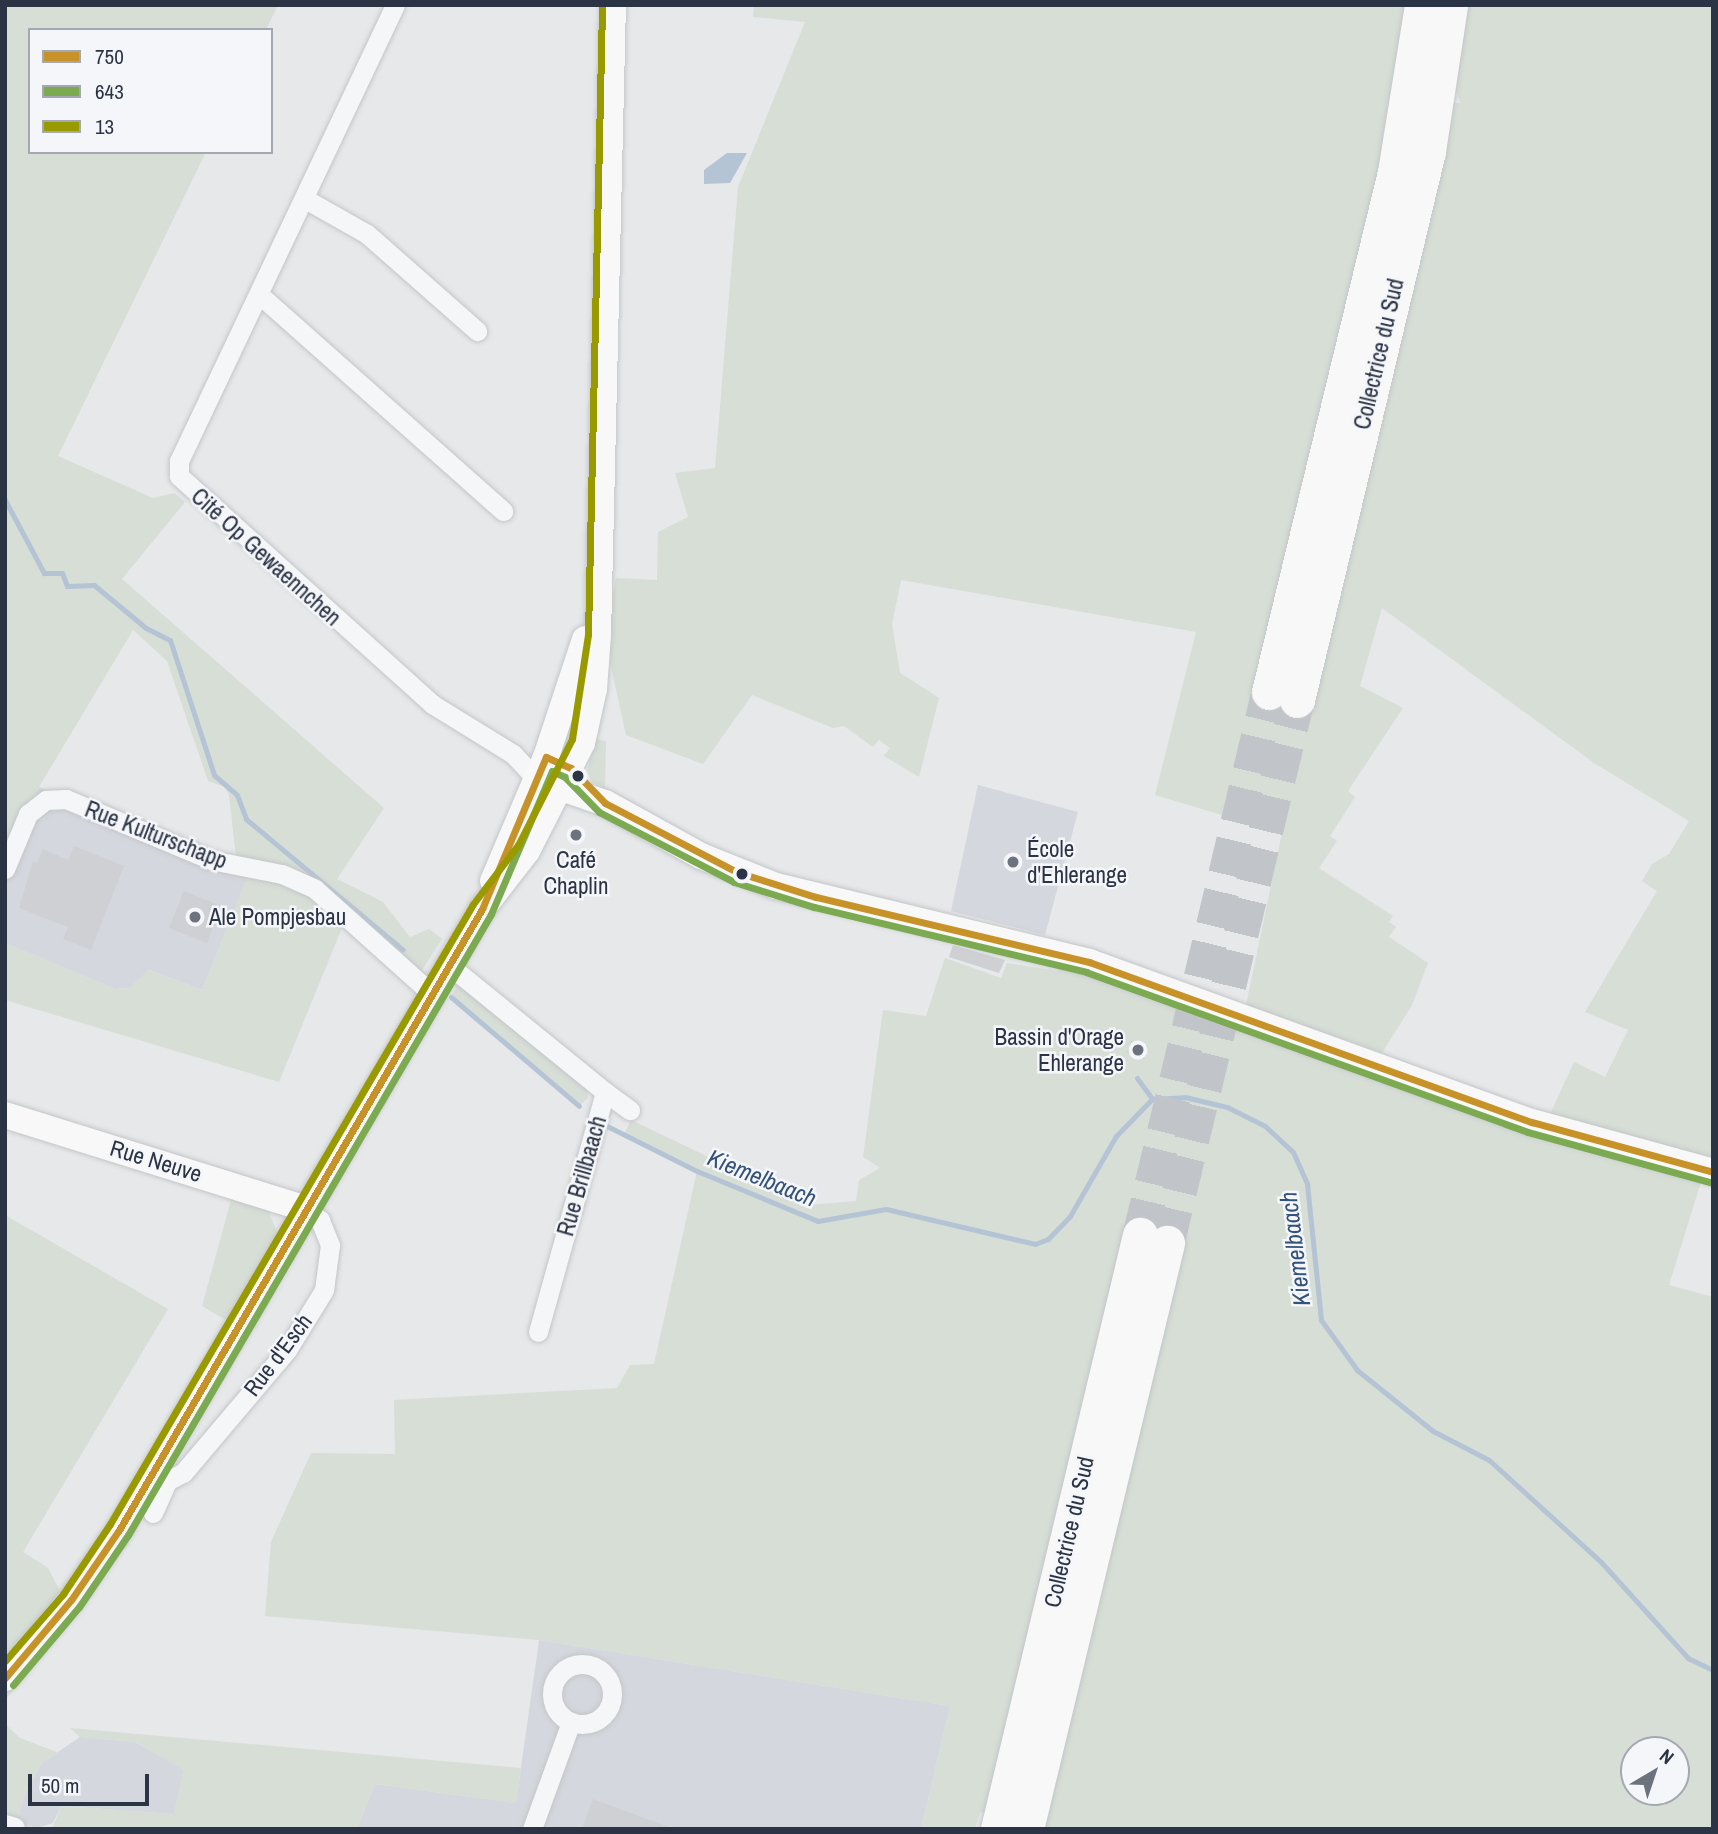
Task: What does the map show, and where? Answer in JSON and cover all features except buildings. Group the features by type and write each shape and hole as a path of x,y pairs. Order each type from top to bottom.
{"highway":[{"name":"Collectrice du Sud","path":"1422,5 1395,172 1283,696 1428,151 1450,5"},
{"name":"Collectrice du Sud","path":"998,1829 1154,1239 1026,1829"}],"main road":[{"path":"599,555 613,5"},
{"name":"Rue d'Esch","path":"482,909 541,768 581,660 599,555"},
{"name":"Rue d'Esch","path":"5,1678 71,1600 157,1480 306,1209 482,909 527,851 566,780 594,689 599,555"},
{"path":"541,768 701,856 776,886 1089,962 1532,1122 1713,1172"},
{"name":"Rue Neuve","path":"5,1115 306,1209"}],"street":[{"name":"Cité Op Gewaennchen","path":"395,5 307,200 179,461 179,476 432,704 513,754 541,768"},
{"path":"307,200 367,234 477,331"},
{"path":"261,296 503,511"},
{"name":"Rue Kulturschapp","path":"5,869 28,814 46,800 66,799 211,860 282,874 315,889 432,994"},
{"name":"Rue Brillbaach","path":"449,965 605,1092 538,1332"},
{"path":"605,1092 630,1110"},
{"name":"Rue d'Esch","path":"153,1513 157,1480 183,1473 287,1350 324,1290 330,1245 320,1220 306,1209"},
{"path":"532,1829 571,1722"}],"shaded area":[{"path":"5,5 278,5 267,28 28,28 28,154 205,154 58,456 153,498 174,493 185,502 122,579 384,808 337,879 383,902 410,937 429,929 442,939 422,970 404,969 346,918 279,1082 5,1000 5,943 115,989 130,988 148,970 202,990 250,870 237,866 229,795 225,787 208,781 167,661 133,630 39,787 5,869"},
{"path":"754,5 1407,5 1453,103 1461,103 1455,90 1468,5 1713,5 1713,1159 1550,1114 1574,1062 1605,1077 1628,1030 1585,1012 1657,891 1642,881 1652,864 1669,854 1689,821 1594,763 1382,608 1360,686 1403,708 1348,791 1355,797 1330,836 1337,841 1319,868 1393,916 1389,922 1396,927 1389,937 1428,963 1412,1005 1382,1053 1246,1005 1282,833 1155,795 1196,632 901,580 892,624 900,673 939,698 919,777 884,756 890,748 879,740 873,747 844,726 833,728 752,695 703,764 626,735 605,639 616,578 657,580 658,532 688,517 675,473 715,468 738,187 805,22 753,17"},
{"path":"595,739 606,741 605,788 591,781 587,771"},
{"name":"École d'Ehlerange","path":"978,785 1078,812 1045,935 951,911"},
{"path":"39,787 251,869 202,990 149,970 130,988 115,989 5,943 5,869"},
{"path":"945,958 1001,978 1007,963 1057,971 1068,967 1526,1132 1701,1182 1669,1285 1713,1297 1713,1829 1042,1829 980,1812 975,1829 921,1829 950,1706 539,1640 265,1616 271,1542 311,1453 395,1454 394,1400 617,1388 630,1365 654,1364 697,1171 624,1134 631,1120 809,1205 856,1201 859,1180 880,1168 863,1157 883,1010 926,1016"},
{"path":"458,984 587,1087 588,1098 579,1106 451,997"},
{"path":"233,1193 265,1202 278,1235 228,1321 202,1306"},
{"path":"5,1215 168,1309 23,1552 48,1568 60,1591 81,1608 5,1700"},
{"path":"539,1640 950,1706 921,1829 357,1829 375,1784 516,1803"},
{"path":"5,1724 20,1738 59,1753 42,1763 25,1793 17,1822 39,1829 5,1829"},
{"path":"70,1728 521,1768 516,1803 375,1784 357,1829 52,1829 61,1806 174,1814 183,1770 136,1742 80,1737"},
{"path":"80,1737 135,1742 184,1769 174,1814 61,1806 53,1823 37,1828 17,1822 25,1793 42,1763"}],"water":[{"path":"727,153 747,153 730,183 704,184 704,170"}],"waterway":[{"path":"5,500 44,573 62,573 67,586 94,585 146,628 170,640 214,775 237,795 246,819 403,950"},
{"path":"451,997 579,1106"},
{"path":"1137,1078 1152,1099"},
{"name":"Kiemelbaach","path":"607,1126 697,1171 818,1221 886,1209 1035,1244 1048,1239 1070,1216 1116,1136 1152,1099 1185,1097 1227,1107 1265,1126 1293,1152 1307,1184 1321,1320 1357,1370 1433,1431 1489,1460 1601,1562 1688,1658 1713,1670"}],"tunnel":[{"path":"1140,1235 1269,692"},
{"path":"1167,1243 1297,700"}],"transit line":[{"name":"13","path":"5,1661 63,1594 110,1524 473,904 518,845 572,739 588,634 602,5"},
{"name":"750","path":"5,1678 71,1600 119,1530 482,909 546,757 571,768 605,803 737,872 816,897 1089,962 1532,1122 1713,1172"},
{"name":"643","path":"13,1685 79,1607 128,1535 491,914 552,771 565,777 599,812 734,882 814,907 1086,972 1528,1132 1710,1182"}],"place":[{"name":"Café Chaplin","path":"576,835"},
{"name":"École d'Ehlerange","path":"1013,862"},
{"name":"Ale Pompjesbau","path":"195,917"},
{"name":"Bassin d'Orage Ehlerange","path":"1138,1050"}]}
